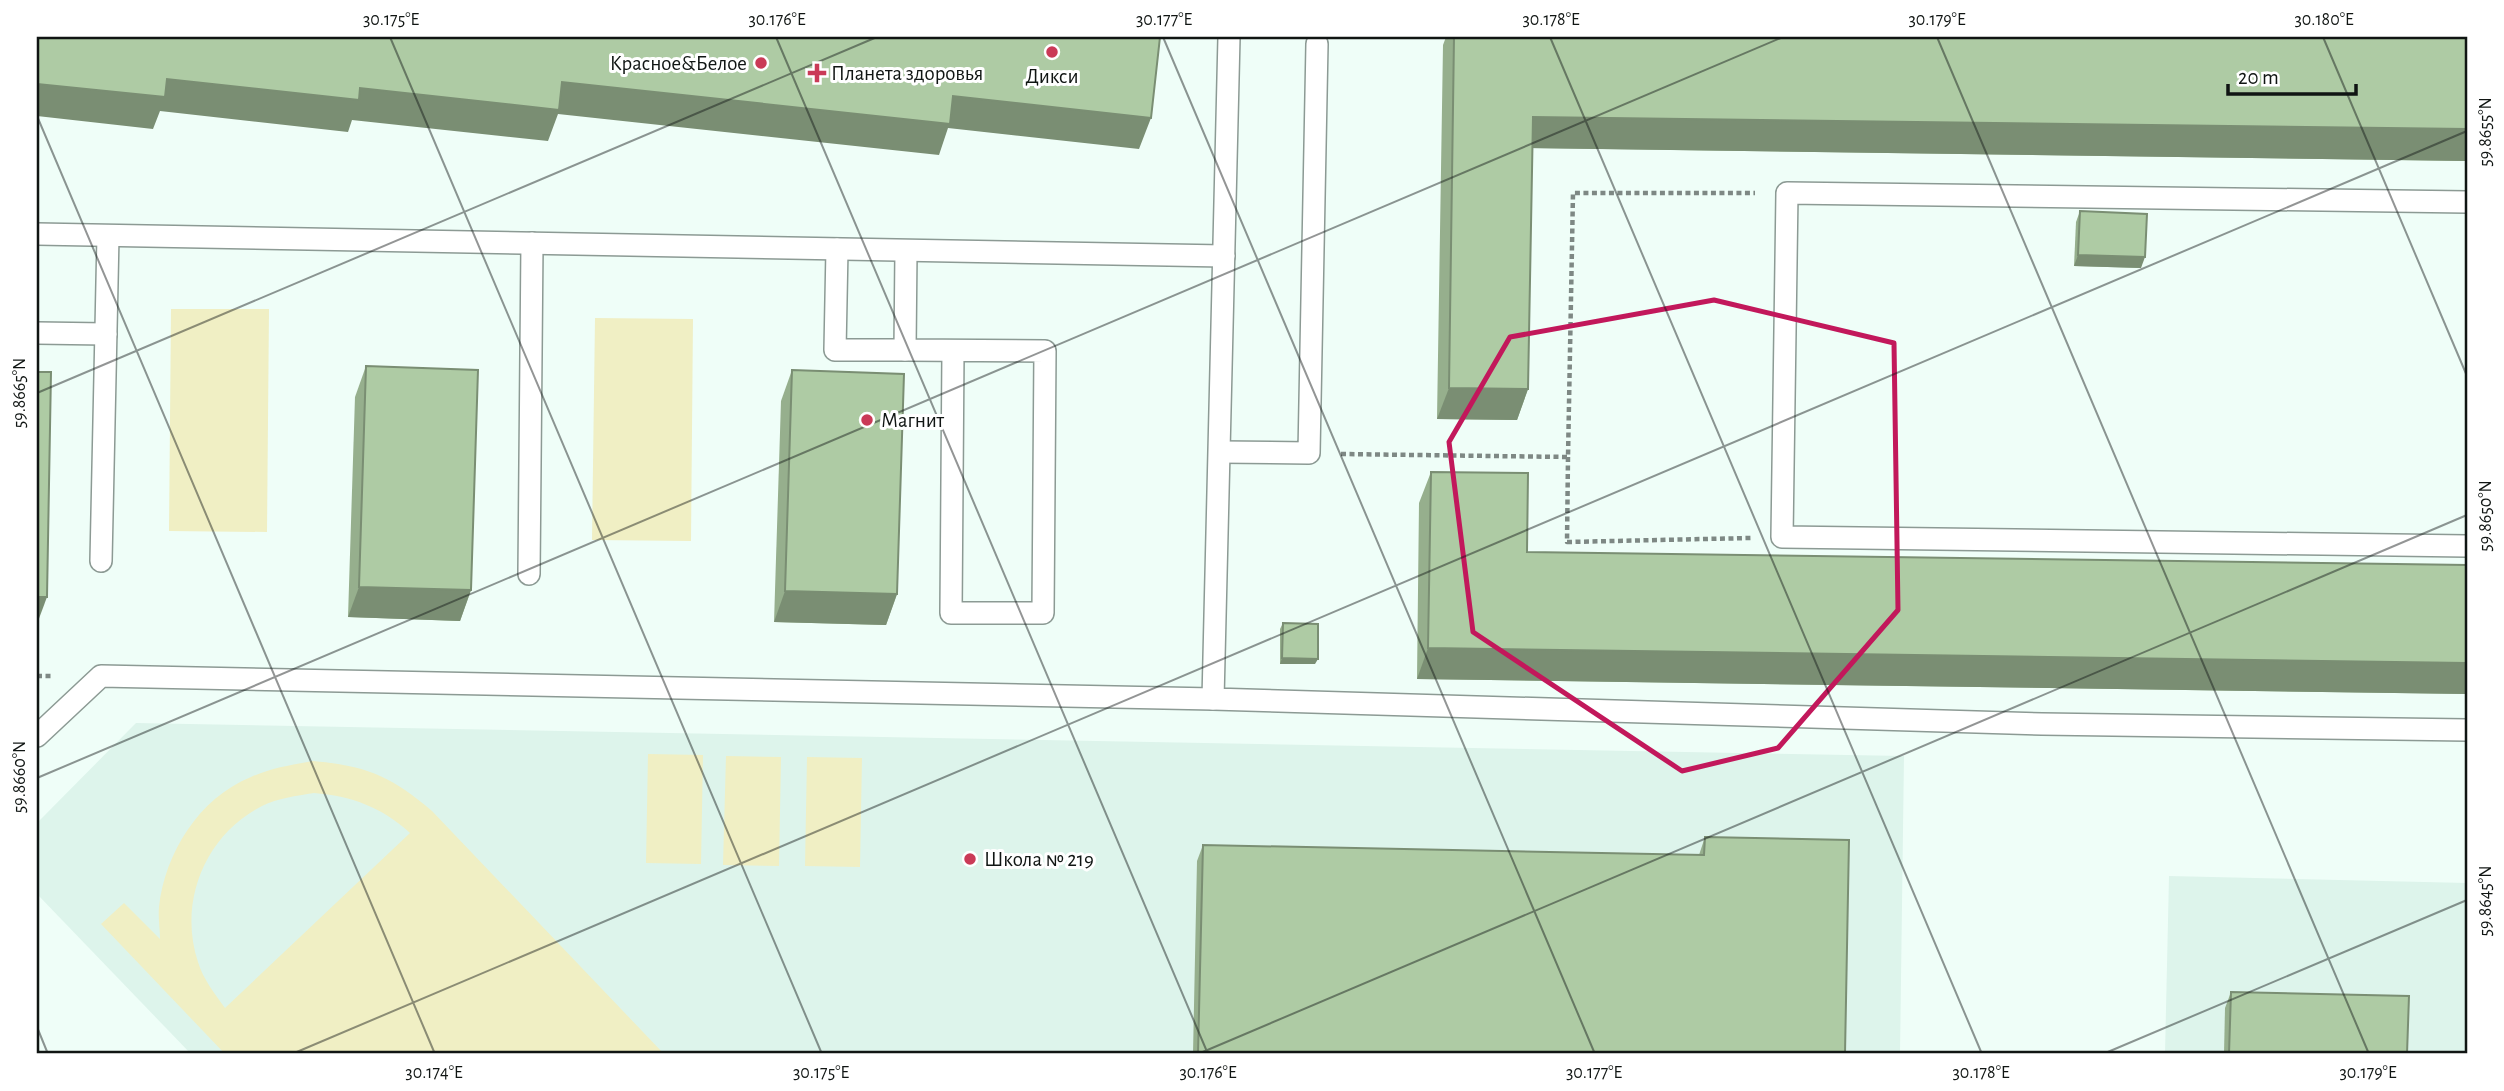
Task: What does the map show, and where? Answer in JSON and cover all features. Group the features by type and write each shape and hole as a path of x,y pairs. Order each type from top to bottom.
{"lane":[{"path":"1213,699 1229,37"},
{"path":"1220,452 1309,453 1317,44"},
{"path":"2467,202 1787,193 1782,537 2467,546"},
{"path":"37,234 1224,256"},
{"path":"101,561 108,236"},
{"path":"529,574 532,243"},
{"path":"836,249 835,350 1045,351 1043,613 951,613 953,351"},
{"path":"905,350 906,251"},
{"path":"37,333 106,334"},
{"path":"37,736 102,676 1213,699 2042,724 2467,730"}],"path":[{"path":"1782,537 1567,542 1568,457 1573,193 1787,193"},
{"path":"1309,453 1568,457"}],"highlighted area":[{"path":"1714,300 1894,343 1898,610 1778,748 1682,771 1473,632 1449,442 1510,337"}],"shaded area":[{"name":"Школа № 219","path":"136,723 1904,756 1900,1054 191,1054 37,894 37,823"},
{"path":"2169,876 2467,883 2467,1054 2165,1054"}],"green space":[{"path":"171,309 269,309 267,532 169,531"},
{"path":"595,318 693,319 691,541 592,540"},
{"path":"648,754 703,755 701,864 646,863"},
{"path":"726,756 781,757 779,866 723,865"},
{"path":"807,757 862,758 860,867 805,866"},
{"path":"313,761 349,766 377,775 404,789 432,811 664,1054 225,1054 101,924 124,903 160,939 159,907 169,867 177,848 201,813 232,786 251,777","holes":["314,793 365,804 388,816 410,833 225,1008 203,974 193,939 194,894 201,872 211,852 225,834 262,806 294,796"]}],"building":[{"path":"37,37 1160,37 1151,118 953,96 950,124 562,82 559,110 360,88 359,100 167,79 165,97 37,84"},
{"path":"1454,37 2467,37 2467,129 1533,117 1528,389 1449,388"},
{"path":"2080,211 2147,214 2145,257 2078,255"},
{"path":"366,366 478,370 471,590 359,587"},
{"path":"792,370 904,374 897,594 785,591"},
{"path":"37,372 51,372 47,597 37,597"},
{"path":"1431,472 1528,473 1527,552 2467,565 2467,663 1428,648"},
{"path":"1283,623 1318,624 1318,659 1282,658"},
{"path":"1705,837 1849,840 1845,1054 1198,1054 1203,845 1704,855"},
{"path":"2231,992 2409,996 2407,1054 2229,1054"}],"place":[{"name":"Дикси","path":"1052,52"},
{"name":"Красное&Белое","path":"761,63"},
{"name":"Планета здоровья","path":"817,73"},
{"name":"Магнит","path":"867,420"},
{"name":"Школа № 219","path":"970,859"}]}
